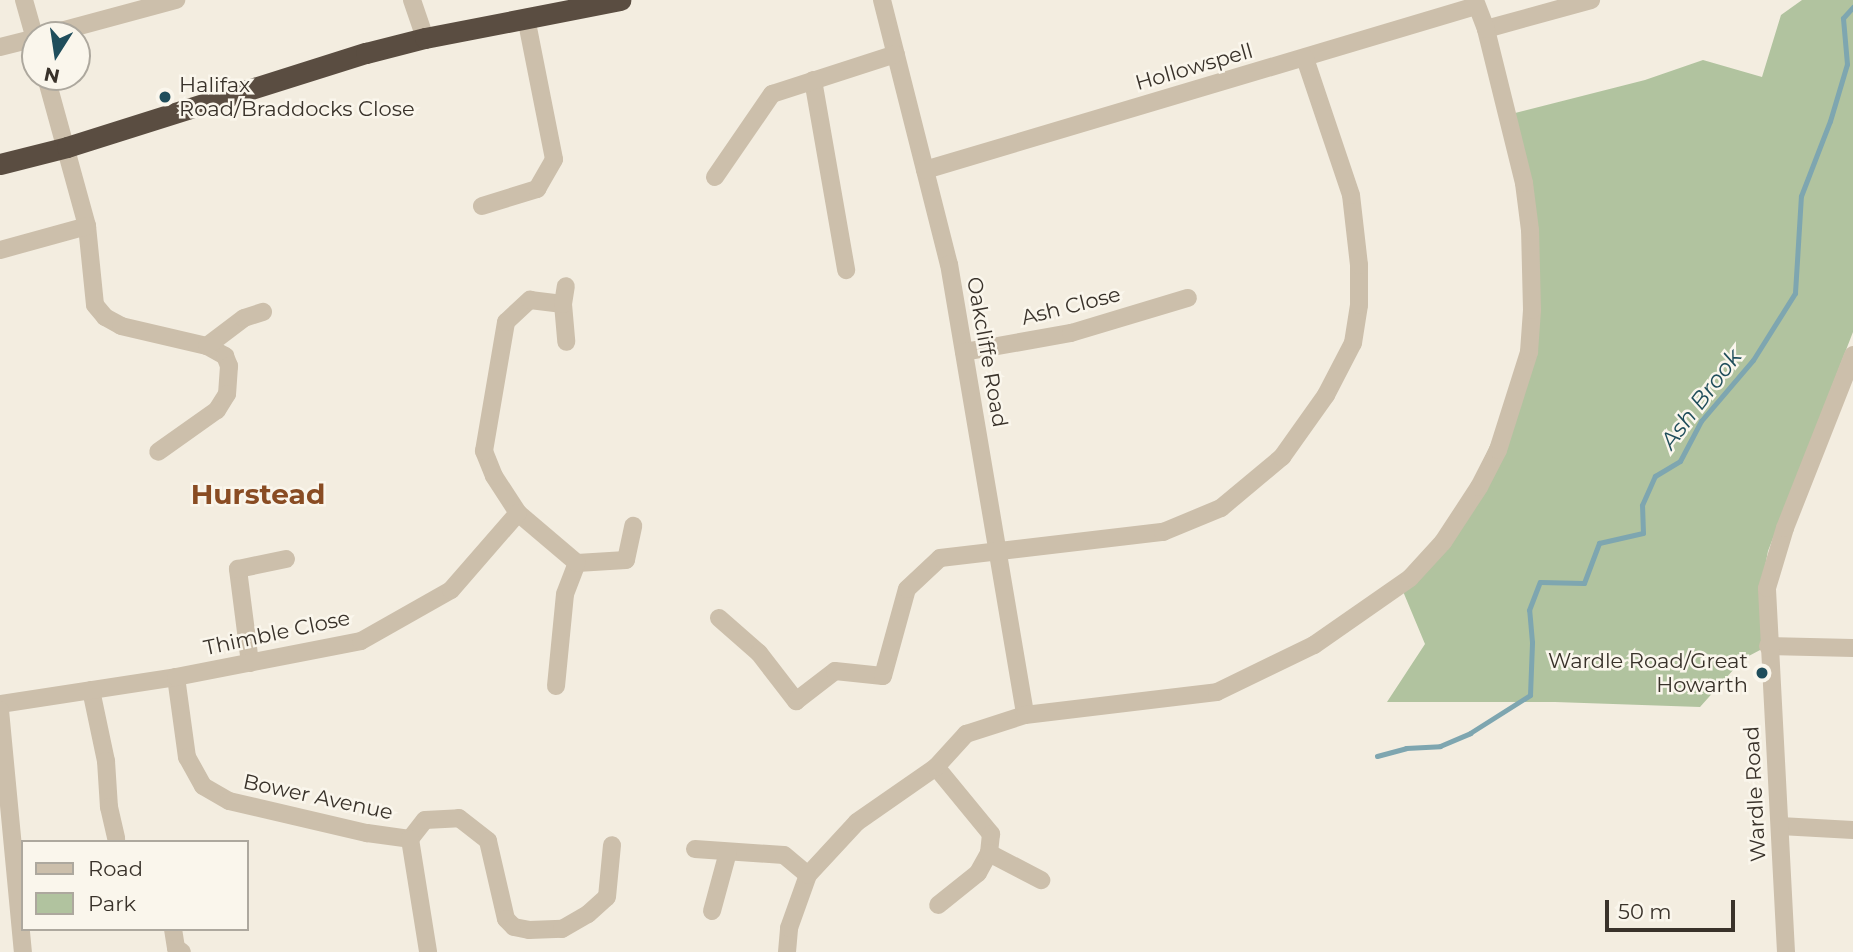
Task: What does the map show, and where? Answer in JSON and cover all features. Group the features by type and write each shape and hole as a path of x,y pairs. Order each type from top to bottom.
{"highway":[{"path":"0,164 67,148 356,56 528,12 620,0"}],"street":[{"path":"24,0 30,21"},
{"path":"91,23 176,0"},
{"path":"412,0 425,38"},
{"name":"Oakcliffe Road","path":"882,0 949,264 1026,715"},
{"path":"1486,29 1591,0"},
{"path":"787,952 789,928 808,875 857,822 936,767 966,734 1026,715 1217,692 1314,645 1410,578 1443,542 1479,487 1498,450 1529,352 1532,270 1524,183 1486,29 1476,3"},
{"name":"Hollowspell","path":"925,170 1305,58 1476,3"},
{"path":"482,205 537,189 554,159 528,12"},
{"path":"0,47 21,42"},
{"path":"715,177 772,94 896,54"},
{"path":"719,618 759,653 796,701 835,671 883,676 907,589 940,558 1163,532 1220,508 1282,457 1326,395 1353,343 1359,305 1359,265 1351,195 1305,58"},
{"path":"813,80 846,270"},
{"path":"50,91 87,226 95,305 105,317 121,326 207,346 225,356 229,366 228,394 217,410 158,452"},
{"path":"0,250 87,226"},
{"path":"566,342 565,295 530,300 506,322 484,451 494,475 518,513 577,563 626,560 633,526"},
{"name":"Ash Close","path":"964,352 1071,333 1188,298"},
{"path":"207,346 244,318 263,312"},
{"name":"Wardle Road","path":"1786,952 1767,588 1775,556 1853,355"},
{"name":"Thimble Close","path":"0,704 176,677 361,641 451,590 518,513"},
{"path":"250,663 238,569 286,559"},
{"path":"556,686 565,594 577,563"},
{"path":"1768,646 1853,648"},
{"name":"Bower Avenue","path":"176,677 187,757 203,786 229,801 367,833 410,839 425,820 459,818 488,841 506,919 514,927 529,930 562,929 588,914 607,897 612,845"},
{"path":"92,690 106,761 109,807 116,838"},
{"path":"0,710 23,952"},
{"path":"936,767 991,834 989,853 978,873 938,905"},
{"path":"1780,826 1853,830"},
{"path":"410,839 428,952"},
{"path":"695,849 784,855 808,875"},
{"path":"712,911 728,852"},
{"path":"989,853 1041,880"},
{"path":"173,931 176,948 182,952"}],"green space":[{"path":"1802,0 1853,0 1853,332 1768,551 1761,588 1762,649 1743,659 1700,707 1555,702 1387,702 1425,644 1402,589 1445,545 1533,351 1511,114 1645,80 1703,60 1762,77 1781,15"}],"waterway":[{"name":"Ash Brook","path":"1377,756 1406,748 1440,746 1470,733 1530,695 1532,642 1529,610 1540,582 1584,583 1599,543 1643,533 1642,505 1655,476 1680,461 1701,421 1753,360 1795,293 1801,196 1830,121 1847,64 1843,18 1853,7"}],"place":[{"name":"Halifax Road/Braddocks Close","path":"165,97"},
{"name":"Wardle Road/Great Howarth","path":"1762,673"}],"district":[{"name":"Hurstead","path":"258,494"}]}
